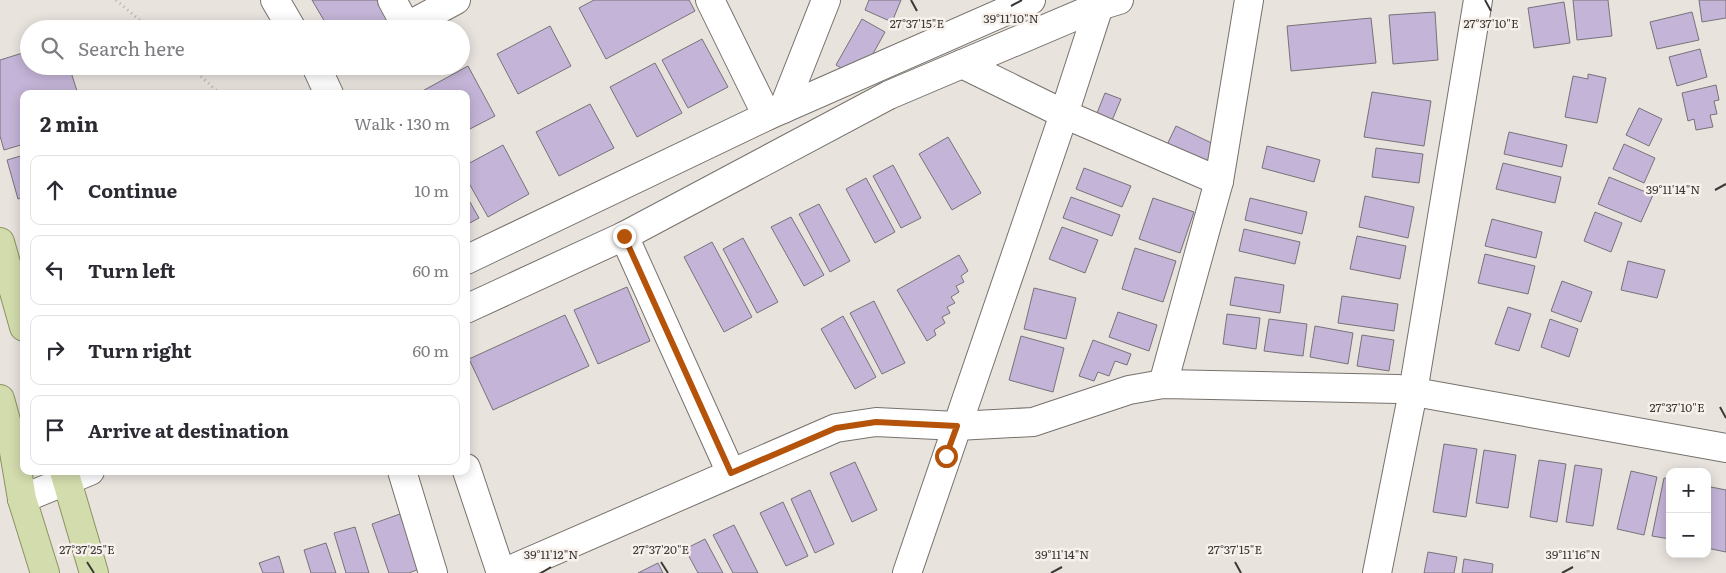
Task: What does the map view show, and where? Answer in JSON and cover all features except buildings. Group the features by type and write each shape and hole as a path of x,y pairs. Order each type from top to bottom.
{"main road":[{"path":"0,242 20,313"},
{"path":"0,400 18,443 20,471"},
{"path":"20,475 22,499 45,573"},
{"path":"73,475 94,573"}],"street":[{"path":"275,0 287,20"},
{"path":"392,0 401,20"},
{"path":"417,20 456,0"},
{"path":"710,0 775,112"},
{"path":"775,112 826,0"},
{"path":"470,258 775,112 1031,0"},
{"path":"1163,384 1219,181 1249,0"},
{"path":"1377,573 1413,392 1478,0"},
{"path":"470,308 624,236 889,95 1106,2"},
{"path":"907,573 1064,114 1106,2"},
{"path":"962,64 1064,114 1219,181"},
{"path":"624,236 731,473"},
{"path":"468,475 502,573 836,428 876,422 957,426 1033,422 1129,390 1163,384 1398,389 1726,448"},
{"path":"22,499 71,475"},
{"path":"403,475 433,573"}],"path":[{"path":"116,0 139,20"},
{"path":"200,75 216,90"}],"route":[{"path":"624,236 731,473 836,428 876,422 957,426 946,456"}]}
